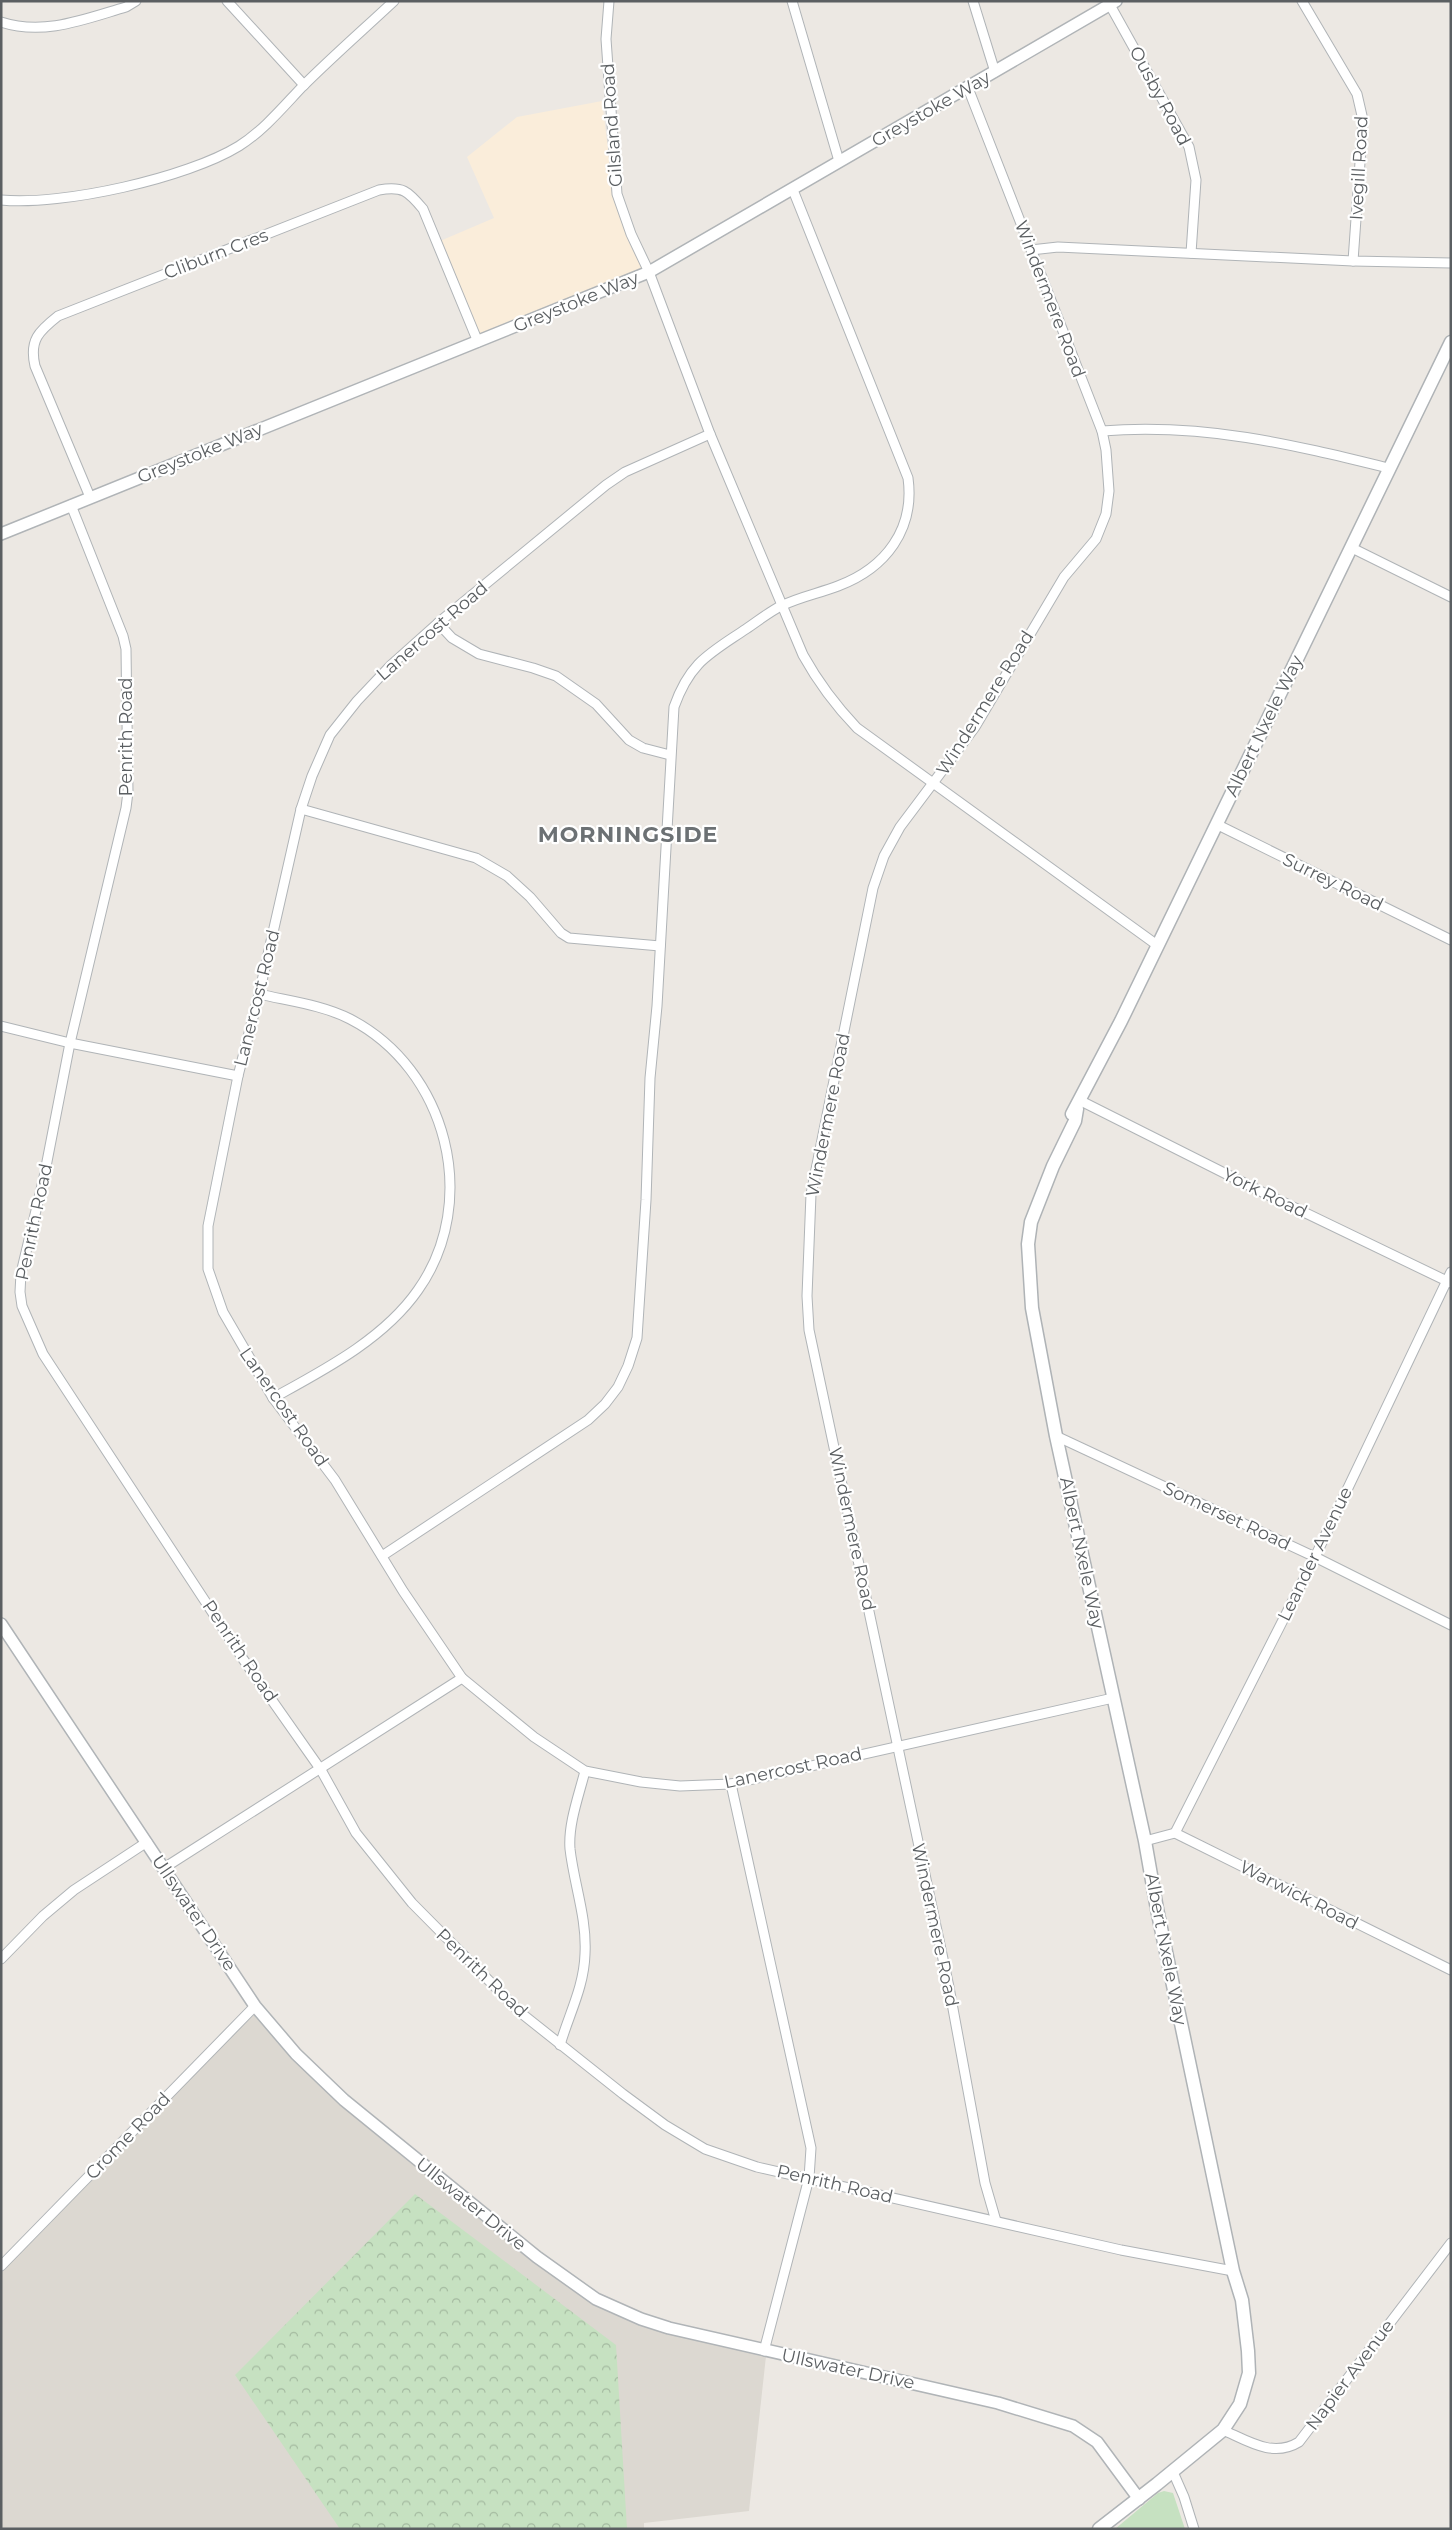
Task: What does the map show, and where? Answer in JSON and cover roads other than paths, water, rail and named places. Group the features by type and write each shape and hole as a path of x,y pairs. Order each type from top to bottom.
{"main road":[{"name":"Albert Nxele Way","path":"1099,2529 1173,2472 1223,2430 1240,2404 1249,2374 1242,2300 1233,2271 1157,1910 1145,1841 1056,1436 1032,1308 1025,1294 1020,1244 1023,1220 1031,1209 1069,1118 1079,1105 1451,342"}],"street":[{"path":"1,22 37,29 60,27 126,7 136,1"},
{"path":"227,1 304,85"},
{"path":"1,200 24,202 81,195 165,175 211,161 240,145 266,123 394,1"},
{"name":"Gilsland Road","path":"610,1 606,39 617,194 710,434 802,655 832,701 857,728 1157,945"},
{"path":"792,1 839,161"},
{"path":"973,1 995,72"},
{"name":"Ivegill Road","path":"1302,1 1357,94 1362,107 1363,120 1353,261"},
{"name":"Greystoke Way","path":"1,534 648,272 793,190 839,161 1113,3"},
{"name":"Ousby Road","path":"1113,3 1189,147 1196,180 1191,253"},
{"name":"Windermere Road","path":"968,88 1102,432 1109,491 1106,514 1096,540 1064,578 975,727 900,827 888,849 873,888 828,1113 814,1173 809,1225 807,1296 809,1330 856,1540 896,1746 949,1986 985,2183 996,2221"},
{"name":"Cliburn Cres","path":"90,497 34,366 31,351 34,341 45,326 58,316 380,190 395,188 409,192 423,209 478,342"},
{"path":"382,1556 588,1420 605,1404 618,1386 628,1366 638,1338 646,1200 650,1078 674,707 686,678 703,658 781,606 840,585 868,570 888,554 897,542 903,525 910,492 902,460 793,190"},
{"path":"1031,250 1058,247 1353,261 1451,262"},
{"path":"1102,432 1140,429 1211,431 1291,444 1388,468"},
{"name":"Lanercost Road","path":"710,434 625,472 606,485 438,623 391,665 357,700 330,735 315,769 301,809 259,994 238,1076 208,1226 208,1269 223,1312 273,1398 335,1480 413,1607 462,1678 534,1737 585,1771 641,1782 680,1786 731,1784 1114,1698"},
{"name":"Penrith Road","path":"71,505 125,642 128,792 126,808 70,1043 44,1177 21,1273 20,1292 22,1306 43,1354 243,1659 321,1770 356,1833 412,1904 499,1993 560,2045 665,2125 704,2149 757,2167 1121,2250 1233,2271"},
{"path":"1352,548 1451,597"},
{"path":"438,623 452,638 479,654 556,676 596,704 629,740 643,748 670,755"},
{"path":"301,809 476,858 507,876 530,897 561,933 569,938 660,946"},
{"name":"Surrey Road","path":"1216,824 1451,940"},
{"path":"259,994 331,1011 351,1020 389,1047 404,1062 432,1106 445,1138 452,1190 450,1207 439,1248 431,1268 418,1291 396,1315 366,1340 324,1370 273,1398"},
{"path":"1,1026 70,1043 238,1076"},
{"name":"York Road","path":"1079,1105 1448,1282"},
{"name":"Leander Avenue","path":"1176,1833 1315,1557 1448,1282 1451,1272"},
{"name":"Somerset Road","path":"1056,1436 1315,1557 1451,1625"},
{"name":"Ullswater Drive","path":"1,1624 52,1704 147,1842 255,2006 296,2054 351,2106 537,2256 596,2298 641,2319 764,2350 998,2403 1073,2426 1098,2442 1139,2499"},
{"path":"164,1868 321,1770 462,1678"},
{"path":"560,2045 578,1998 585,1961 581,1898 570,1850 570,1835 585,1771"},
{"path":"731,1784 811,2148 809,2178 764,2350"},
{"path":"1145,1841 1176,1833"},
{"name":"Warwick Road","path":"1176,1833 1451,1970"},
{"path":"1,1959 43,1916 74,1890 147,1842"},
{"name":"Crome Road","path":"1,2266 255,2006"},
{"name":"Napier Avenue","path":"1223,2430 1264,2448 1279,2450 1289,2448 1299,2442 1451,2243"},
{"path":"1173,2472 1184,2497 1194,2529"}],"district":[{"name":"MORNINGSIDE","path":"628,834"}]}
